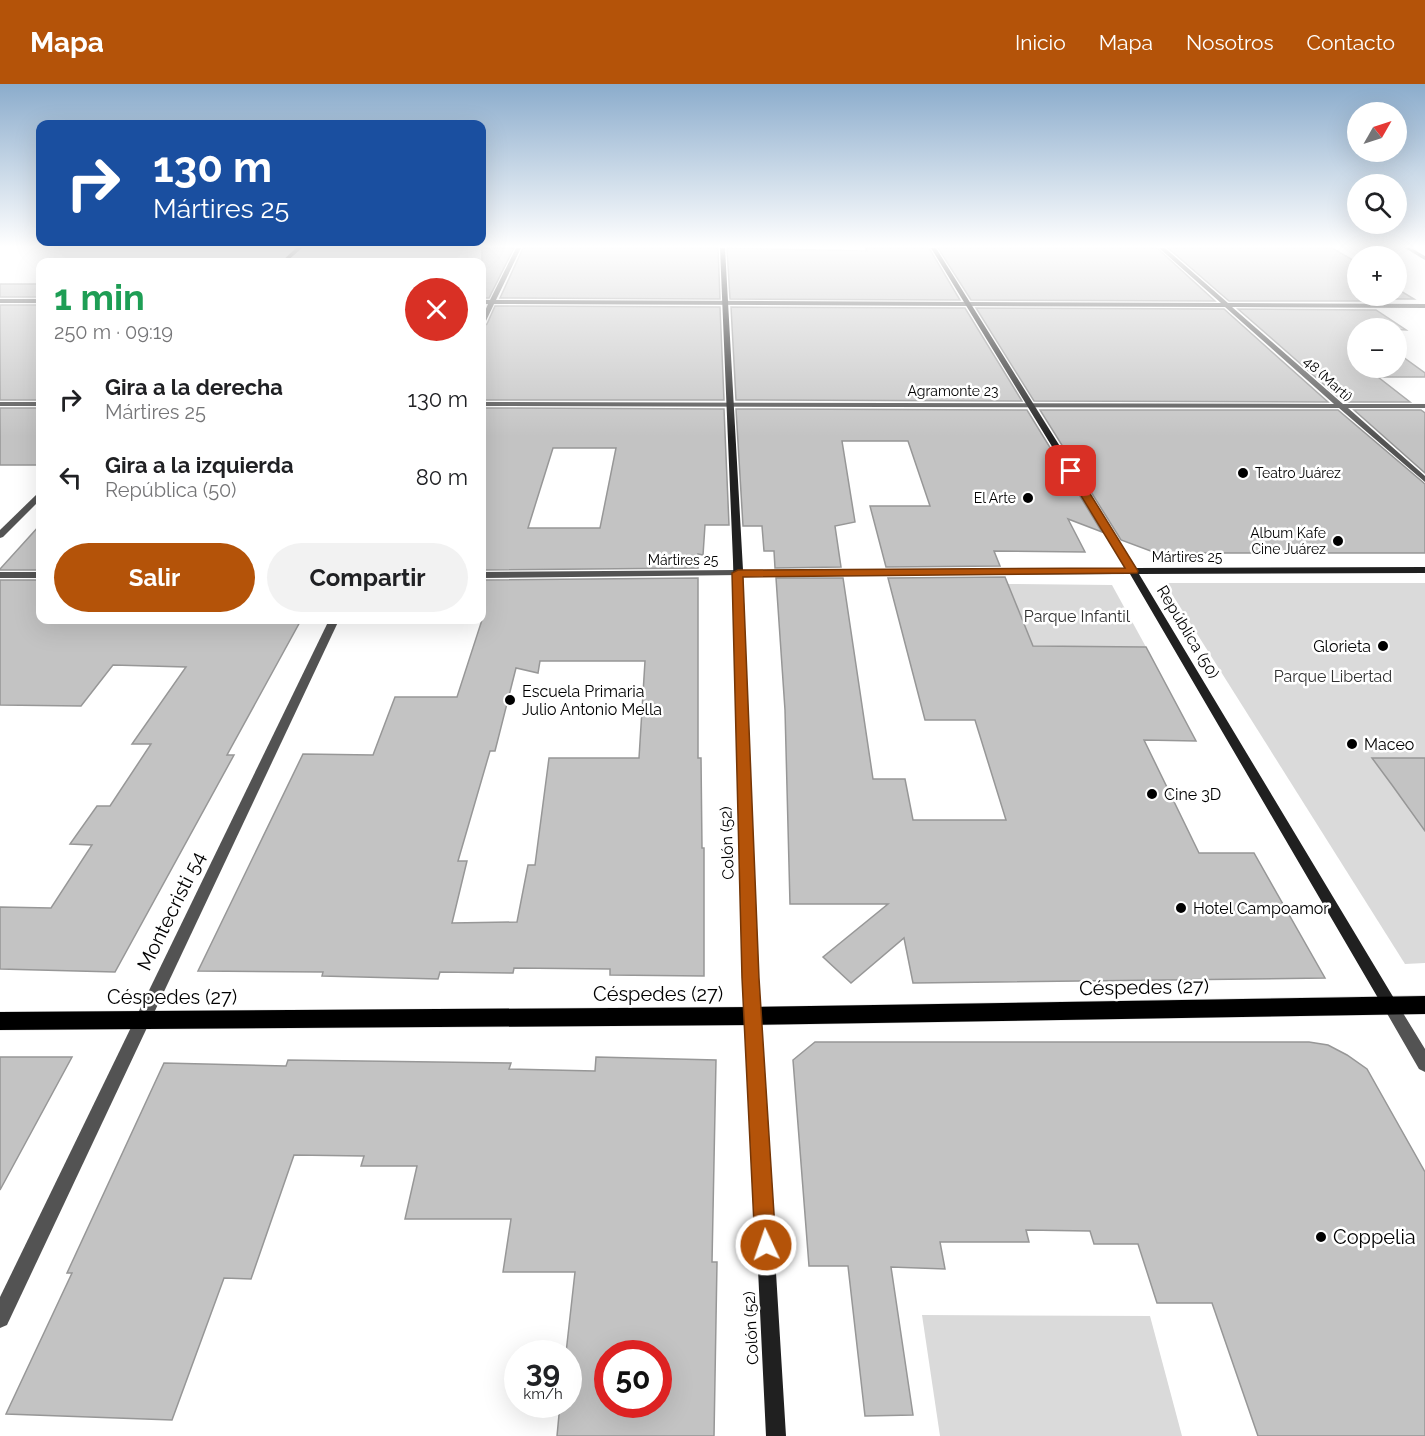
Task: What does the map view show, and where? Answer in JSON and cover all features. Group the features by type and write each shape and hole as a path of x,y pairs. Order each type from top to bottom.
{"main road":[{"name":"Colón (52)","path":"724,311 738,573 751,978 776,1436"},
{"name":"República (50)","path":"972,311 1133,571 1390,1005"},
{"name":"Mártires 25","path":"738,573 1425,570"},
{"name":"Céspedes (27)","path":"0,1021 754,1016 1425,1005"}],"street":[{"name":"48 (Martí)","path":"1233,311 1425,480"},
{"path":"0,404 36,404"},
{"name":"Agramonte 23","path":"486,404 1425,406"},
{"path":"0,535 36,500"},
{"name":"Mártires 25","path":"486,574 738,573"},
{"path":"0,575 36,575"},
{"name":"Montecristi 54","path":"0,1318 332,624"},
{"path":"1390,1005 1425,1064"}],"green space":[{"name":"Parque Libertad","path":"1165,583 1425,583 1425,963 1405,964"},
{"name":"Parque Infantil","path":"1008,584 1112,585 1146,647 1033,646"},
{"path":"922,1315 1150,1316 1182,1436 940,1436"}],"building":[{"path":"0,311 36,311 36,400 0,400"},
{"path":"493,311 720,311 724,400 486,400 487,324"},
{"path":"731,311 967,311 1022,401 736,400"},
{"path":"978,311 1226,311 1328,402 1034,401"},
{"path":"1240,311 1378,311 1388,318 1347,318 1347,378 1379,378 1410,402 1344,402"},
{"path":"1407,360 1425,373 1425,377 1407,377"},
{"path":"0,408 36,408 36,465 0,465"},
{"path":"486,408 724,409 729,525 705,525 703,555 698,554 698,568 486,570","holes":["553,448 616,448 600,528 528,528"]},
{"path":"736,409 1027,410 1102,532 1068,519 1085,552 994,551 1000,566 886,567 870,506 930,506 908,441 842,441 855,522 835,526 841,567 775,568 774,551 764,551 762,526 743,526"},
{"path":"1040,410 1338,410 1425,484 1425,553 1156,553 1121,540"},
{"path":"1354,410 1421,410 1425,413 1425,473"},
{"path":"36,529 36,570 0,569"},
{"path":"1005,577 1033,646 1146,647 1196,741 1144,740 1199,853 1254,853 1325,978 913,983 904,938 851,983 823,957 888,904 790,904 785,710 776,578 843,578 873,779 905,779 913,820 1006,820 975,720 925,720 888,578"},
{"path":"698,578 698,758 701,758 702,848 704,848 704,976 610,975 610,969 514,968 513,973 440,972 438,979 322,976 323,972 198,971 303,754 373,755 395,697 457,697 481,624 486,624 486,580","holes":["540,661 645,661 639,758 549,758 535,865 528,865 517,922 452,923 467,861 458,861 490,751 495,751 516,668 538,673"]},
{"path":"0,580 36,580 36,624 299,624 227,755 234,755 115,972 0,969 0,907 51,908 92,845 70,844 97,806 110,806 151,744 132,744 186,667 113,665 81,706 0,705"},
{"path":"1372,758 1425,758 1425,831 1392,785"},
{"path":"815,1042 1309,1042 1328,1045 1347,1055 1367,1069 1425,1172 1425,1436 1258,1436 1212,1303 1157,1303 1138,1244 1094,1244 1090,1231 1026,1230 1029,1242 940,1242 945,1269 891,1267 913,1415 865,1416 848,1266 809,1266 793,1060"},
{"path":"0,1057 72,1057 0,1190"},
{"path":"596,1057 716,1060 712,1262 717,1262 714,1436 557,1436 559,1418 582,1418 582,1340 567,1340 575,1272 503,1272 511,1219 405,1219 417,1166 361,1166 364,1156 294,1155 251,1279 224,1278 172,1420 6,1414 72,1273 67,1273 164,1063 286,1066 288,1060 511,1063 509,1069 595,1071"}],"place":[{"name":"Teatro Juárez","path":"1243,473"},
{"name":"El Arte","path":"1028,498"},
{"name":"Album Kafe Cine Juárez","path":"1338,541"},
{"name":"Glorieta","path":"1383,646"},
{"name":"Escuela Primaria Julio Antonio Mella","path":"510,700"},
{"name":"Maceo","path":"1352,744"},
{"name":"Cine 3D","path":"1152,794"},
{"name":"Hotel Campoamor","path":"1181,908"},
{"name":"Coppelia","path":"1321,1237"}],"route":[{"path":"766,1245 751,978 738,573 1133,571 1071,471"}]}
